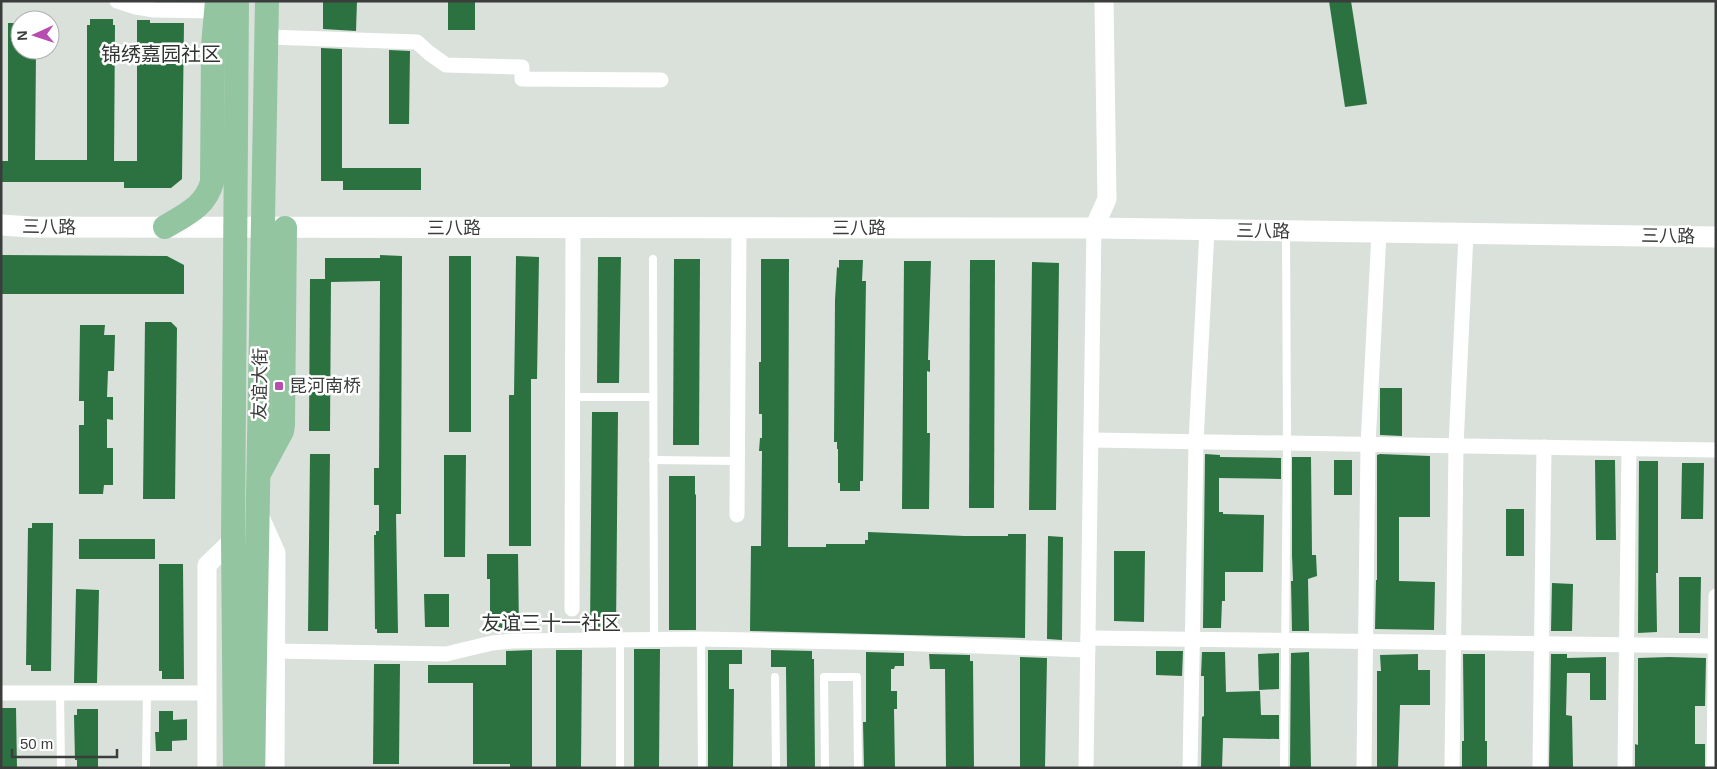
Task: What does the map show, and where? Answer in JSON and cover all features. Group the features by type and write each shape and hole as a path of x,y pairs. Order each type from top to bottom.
{"main road":[{"name":"友谊大街","path":"235,768 233,540 237,1"},
{"name":"友谊大街","path":"253,768 259,474 273,228 267,1"},
{"path":"166,227 197,208 205,199 212,182 213,46 216,6"},
{"name":"三八路","path":"1,225 31,227 236,228 1094,228 1716,237"}],"street":[{"path":"117,1 145,9 216,6"},
{"path":"1086,768 1094,228 1107,199 1104,1"},
{"path":"267,37 417,42 446,65 522,67 522,79 661,80"},
{"path":"572,609 573,228"},
{"path":"737,515 739,228"},
{"path":"1190,768 1196,442 1208,230"},
{"path":"1364,768 1368,445 1379,232"},
{"path":"1452,768 1456,446 1466,234"},
{"path":"1091,440 1716,450"},
{"path":"1540,768 1544,448"},
{"path":"1625,768 1629,449"},
{"path":"259,514 276,553 275,768"},
{"path":"207,768 207,565 233,540"},
{"path":"1714,768 1716,596"},
{"path":"275,651 446,654 492,643 512,641 701,639 895,643 1088,644 1192,640 1715,646"},
{"path":"1,693 207,693"}],"lane":[{"path":"1284,768 1287,443 1286,232"},
{"path":"653,259 654,640"},
{"path":"572,397 653,397"},
{"path":"653,460 738,461"},
{"path":"701,639 702,768"},
{"path":"620,640 620,768"},
{"path":"775,677 776,768"},
{"path":"825,768 824,677 857,677 858,768"},
{"path":"146,768 147,692"},
{"path":"60,693 61,768"}],"building":[{"path":"323,1 357,1 356,31 323,29"},
{"path":"448,1 475,1 475,30 448,30"},
{"path":"1329,1 1351,1 1367,104 1345,107"},
{"path":"90,19 113,19 113,25 115,25 114,161 137,161 137,20 150,20 150,23 184,23 182,179 171,188 124,188 124,182 1,182 1,161 8,161 8,23 10,23 10,60 36,60 35,160 87,160 87,25 90,25"},
{"path":"321,48 342,49 342,168 421,168 421,190 343,190 343,181 321,181"},
{"path":"389,50 410,51 409,124 389,124"},
{"path":"1,255 167,256 184,265 184,294 1,294"},
{"path":"380,255 402,256 401,514 396,514 398,633 377,633 377,629 375,629 374,535 376,535 376,531 379,531 379,505 374,505 374,468 379,468 380,281 331,282 330,431 309,431 310,279 325,279 325,258 380,258"},
{"path":"449,256 471,256 471,432 449,432"},
{"path":"516,256 539,257 537,379 531,379 531,546 509,546 509,395 514,395"},
{"path":"598,257 621,257 619,383 597,383"},
{"path":"674,259 700,259 699,445 673,445"},
{"path":"761,259 789,259 788,547 826,547 826,544 865,544 865,540 868,540 868,532 965,536 1026,534 1025,638 750,631 751,546 761,546 762,451 759,451 760,438 762,438 762,414 759,414 759,362 761,362"},
{"path":"839,260 863,260 862,281 866,281 863,481 860,481 860,491 840,491 840,483 838,483 838,449 837,442 834,442 835,300"},
{"path":"970,260 995,260 994,508 969,508"},
{"path":"904,261 931,261 928,360 930,360 930,372 927,371 927,433 930,433 929,509 902,509"},
{"path":"1032,262 1059,263 1056,510 1029,510"},
{"path":"145,322 171,322 177,328 175,499 143,499"},
{"path":"80,325 105,325 104,335 115,335 114,371 108,371 107,397 113,397 113,420 107,419 107,448 113,448 113,485 104,485 103,494 79,494 79,425 84,425 84,401 79,401"},
{"path":"1380,388 1402,388 1402,436 1380,435"},
{"path":"592,412 618,412 616,631 590,631"},
{"path":"310,454 330,454 328,631 308,631"},
{"path":"1205,454 1220,455 1220,457 1281,458 1281,479 1219,478 1219,512 1223,512 1223,514 1264,515 1263,572 1225,572 1225,601 1222,601 1221,628 1203,628"},
{"path":"444,455 466,455 465,557 444,557"},
{"path":"1377,455 1430,456 1430,517 1399,517 1399,581 1435,582 1434,630 1375,629"},
{"path":"1292,457 1311,457 1312,555 1316,555 1317,576 1308,579 1309,631 1292,631"},
{"path":"1334,460 1352,460 1352,495 1334,495"},
{"path":"1595,460 1615,460 1616,540 1596,540"},
{"path":"1639,461 1658,461 1658,573 1656,573 1657,632 1638,633"},
{"path":"1682,463 1704,463 1703,519 1681,519"},
{"path":"669,476 695,476 696,630 669,630"},
{"path":"1506,509 1524,509 1524,556 1506,556"},
{"path":"32,523 53,523 51,671 31,671 31,665 26,665 28,528 32,528"},
{"path":"1048,536 1063,537 1062,640 1047,639"},
{"path":"79,539 155,539 155,559 79,559"},
{"path":"1114,551 1145,551 1144,622 1114,621"},
{"path":"487,554 518,554 519,632 490,632 490,579 487,579"},
{"path":"159,564 183,564 184,679 162,679 162,671 159,671"},
{"path":"1679,577 1701,577 1700,633 1679,633"},
{"path":"1552,583 1573,584 1572,631 1551,631"},
{"path":"76,589 99,590 97,683 74,683"},
{"path":"424,594 449,594 449,627 425,627"},
{"path":"634,649 660,649 659,768 634,768"},
{"path":"532,650 532,768 510,768 510,764 473,764 473,683 428,683 428,665 506,665 506,651"},
{"path":"556,650 582,650 581,768 556,768"},
{"path":"708,650 742,650 742,664 729,664 729,689 734,689 733,767 708,768"},
{"path":"771,650 812,651 812,659 814,659 815,768 787,768 786,667 771,667"},
{"path":"1156,651 1183,651 1182,676 1156,675"},
{"path":"866,652 904,653 904,666 895,666 894,669 891,669 891,691 897,691 897,709 894,709 895,768 864,768 863,722 866,722"},
{"path":"1202,652 1225,652 1226,692 1260,691 1261,715 1279,715 1279,739 1223,738 1222,768 1201,768 1202,717 1204,716 1204,676 1201,676"},
{"path":"1309,652 1311,768 1290,768 1291,653"},
{"path":"1279,653 1279,689 1259,690 1258,654"},
{"path":"929,654 970,655 970,661 973,661 974,768 946,768 945,669 930,669"},
{"path":"1418,654 1418,670 1430,670 1430,705 1400,705 1398,768 1377,768 1377,671 1381,671 1380,655"},
{"path":"1463,654 1485,654 1485,741 1487,741 1487,768 1462,768 1462,741 1464,741"},
{"path":"1551,654 1567,654 1567,658 1606,657 1606,700 1590,700 1590,673 1567,673 1566,715 1572,716 1573,768 1549,768"},
{"path":"1020,657 1047,658 1045,768 1020,768"},
{"path":"1638,658 1706,658 1705,706 1695,706 1695,744 1705,744 1705,768 1635,768 1635,744 1638,745"},
{"path":"374,664 400,664 399,764 373,764"},
{"path":"1,708 16,708 17,768 1,768"},
{"path":"77,709 98,709 98,768 77,768 77,760 75,760 74,715 77,715"},
{"path":"159,711 173,711 173,720 187,719 187,740 172,741 172,751 156,751 155,732 159,732"}],"place":[{"name":"昆河南桥","path":"279,386"}],"district":[{"name":"锦绣嘉园社区","path":"161,54"},
{"name":"友谊三十一社区","path":"551,623"}]}
